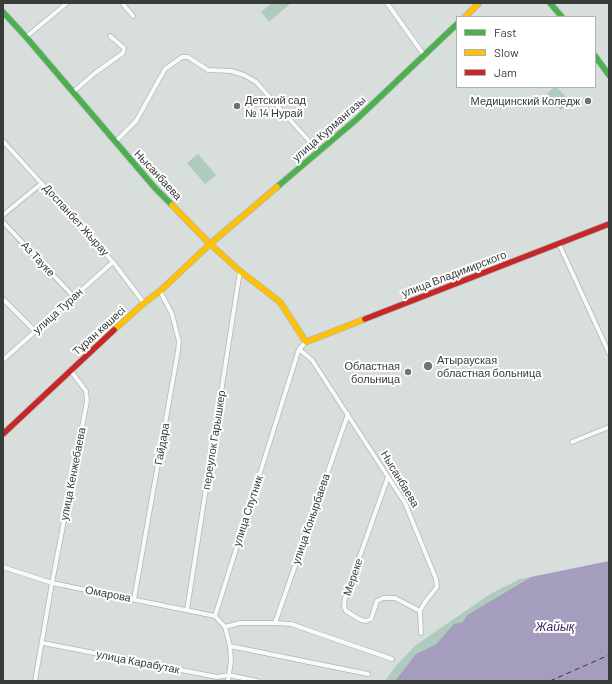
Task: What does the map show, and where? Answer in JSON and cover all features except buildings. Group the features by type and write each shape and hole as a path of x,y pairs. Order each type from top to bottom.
{"street":[{"path":"26,37 67,3"},
{"path":"122,3 133,16"},
{"path":"387,3 424,55"},
{"path":"465,16 479,3"},
{"path":"550,3 561,16"},
{"name":"Нысанбаева","path":"3,12 155,188 210,244 240,271 280,302 306,342"},
{"name":"улица Курмангазы","path":"210,244 358,118 456,25"},
{"path":"73,92 95,73 123,53 124,48 110,36"},
{"path":"115,142 136,121 165,70 182,57 188,57 208,70 231,71 244,75 256,82 319,152"},
{"path":"596,57 609,75"},
{"name":"Доспанбет Жырау","path":"3,141 113,262 144,303"},
{"path":"3,215 42,183"},
{"name":"Аз Тауке","path":"3,222 74,297"},
{"name":"улица Владимирского","path":"306,342 609,224"},
{"name":"Тұран көшесі","path":"3,434 70,370 210,244"},
{"path":"559,244 609,354"},
{"name":"улица Туран","path":"3,360 113,262"},
{"name":"переулок Гарышкер","path":"187,610 240,271"},
{"name":"Гайдара","path":"134,599 178,352 178,341 172,314 160,290"},
{"path":"3,299 35,331"},
{"name":"улица Спутник","path":"215,616 299,349 306,342"},
{"name":"Нысанбаева","path":"299,349 312,360 405,503 436,580 437,586 420,611"},
{"name":"улица Кенжебаева","path":"35,681 87,396 82,385 70,370"},
{"name":"улица Конырбаева","path":"275,623 348,414"},
{"path":"572,442 609,427"},
{"name":"Мереке","path":"388,477 344,606 346,611 361,620 366,621 370,619 377,601 383,598 395,598 420,611"},
{"name":"Омарова","path":"3,567 52,583 215,616"},
{"path":"420,611 421,633"},
{"path":"215,616 225,627 230,646 231,661 228,681"},
{"path":"225,627 240,623 290,624 392,659"},
{"name":"улица Карабутак","path":"43,643 216,677 229,675 257,681"},
{"path":"230,646 368,674"}],"green space":[{"path":"272,3 290,4 269,22 261,12"},
{"path":"553,88 558,88 570,102 561,110 547,94"},
{"path":"198,154 216,175 205,184 187,163"},
{"path":"531,577 467,615 463,622 454,625 436,644 416,654 395,681 385,681 394,668 416,645 490,594 520,579"}],"water":[{"name":"Жайық","path":"609,561 609,681 395,681 416,654 436,644 454,624 463,622 467,615 531,577"}],"ferry route":[{"path":"550,681 609,655"}],"traffic: fast":[{"path":"550,3 561,16"},
{"path":"3,12 155,188 172,205"},
{"path":"277,187 358,118 456,25"},
{"path":"596,57 609,75"}],"traffic: slow":[{"path":"466,16 479,3"},
{"path":"114,330 160,291 210,244 277,187"},
{"path":"172,205 210,244 240,271 280,302 306,342 365,319"}],"traffic: jam":[{"path":"365,319 609,224"},
{"path":"3,434 114,330"}],"place":[{"name":"Медицинский Коледж","path":"588,101"},
{"name":"Детский сад № 14 Нурай","path":"237,106"},
{"name":"Атырауская областная больница","path":"428,366"},
{"name":"Областная больница","path":"408,372"}]}
